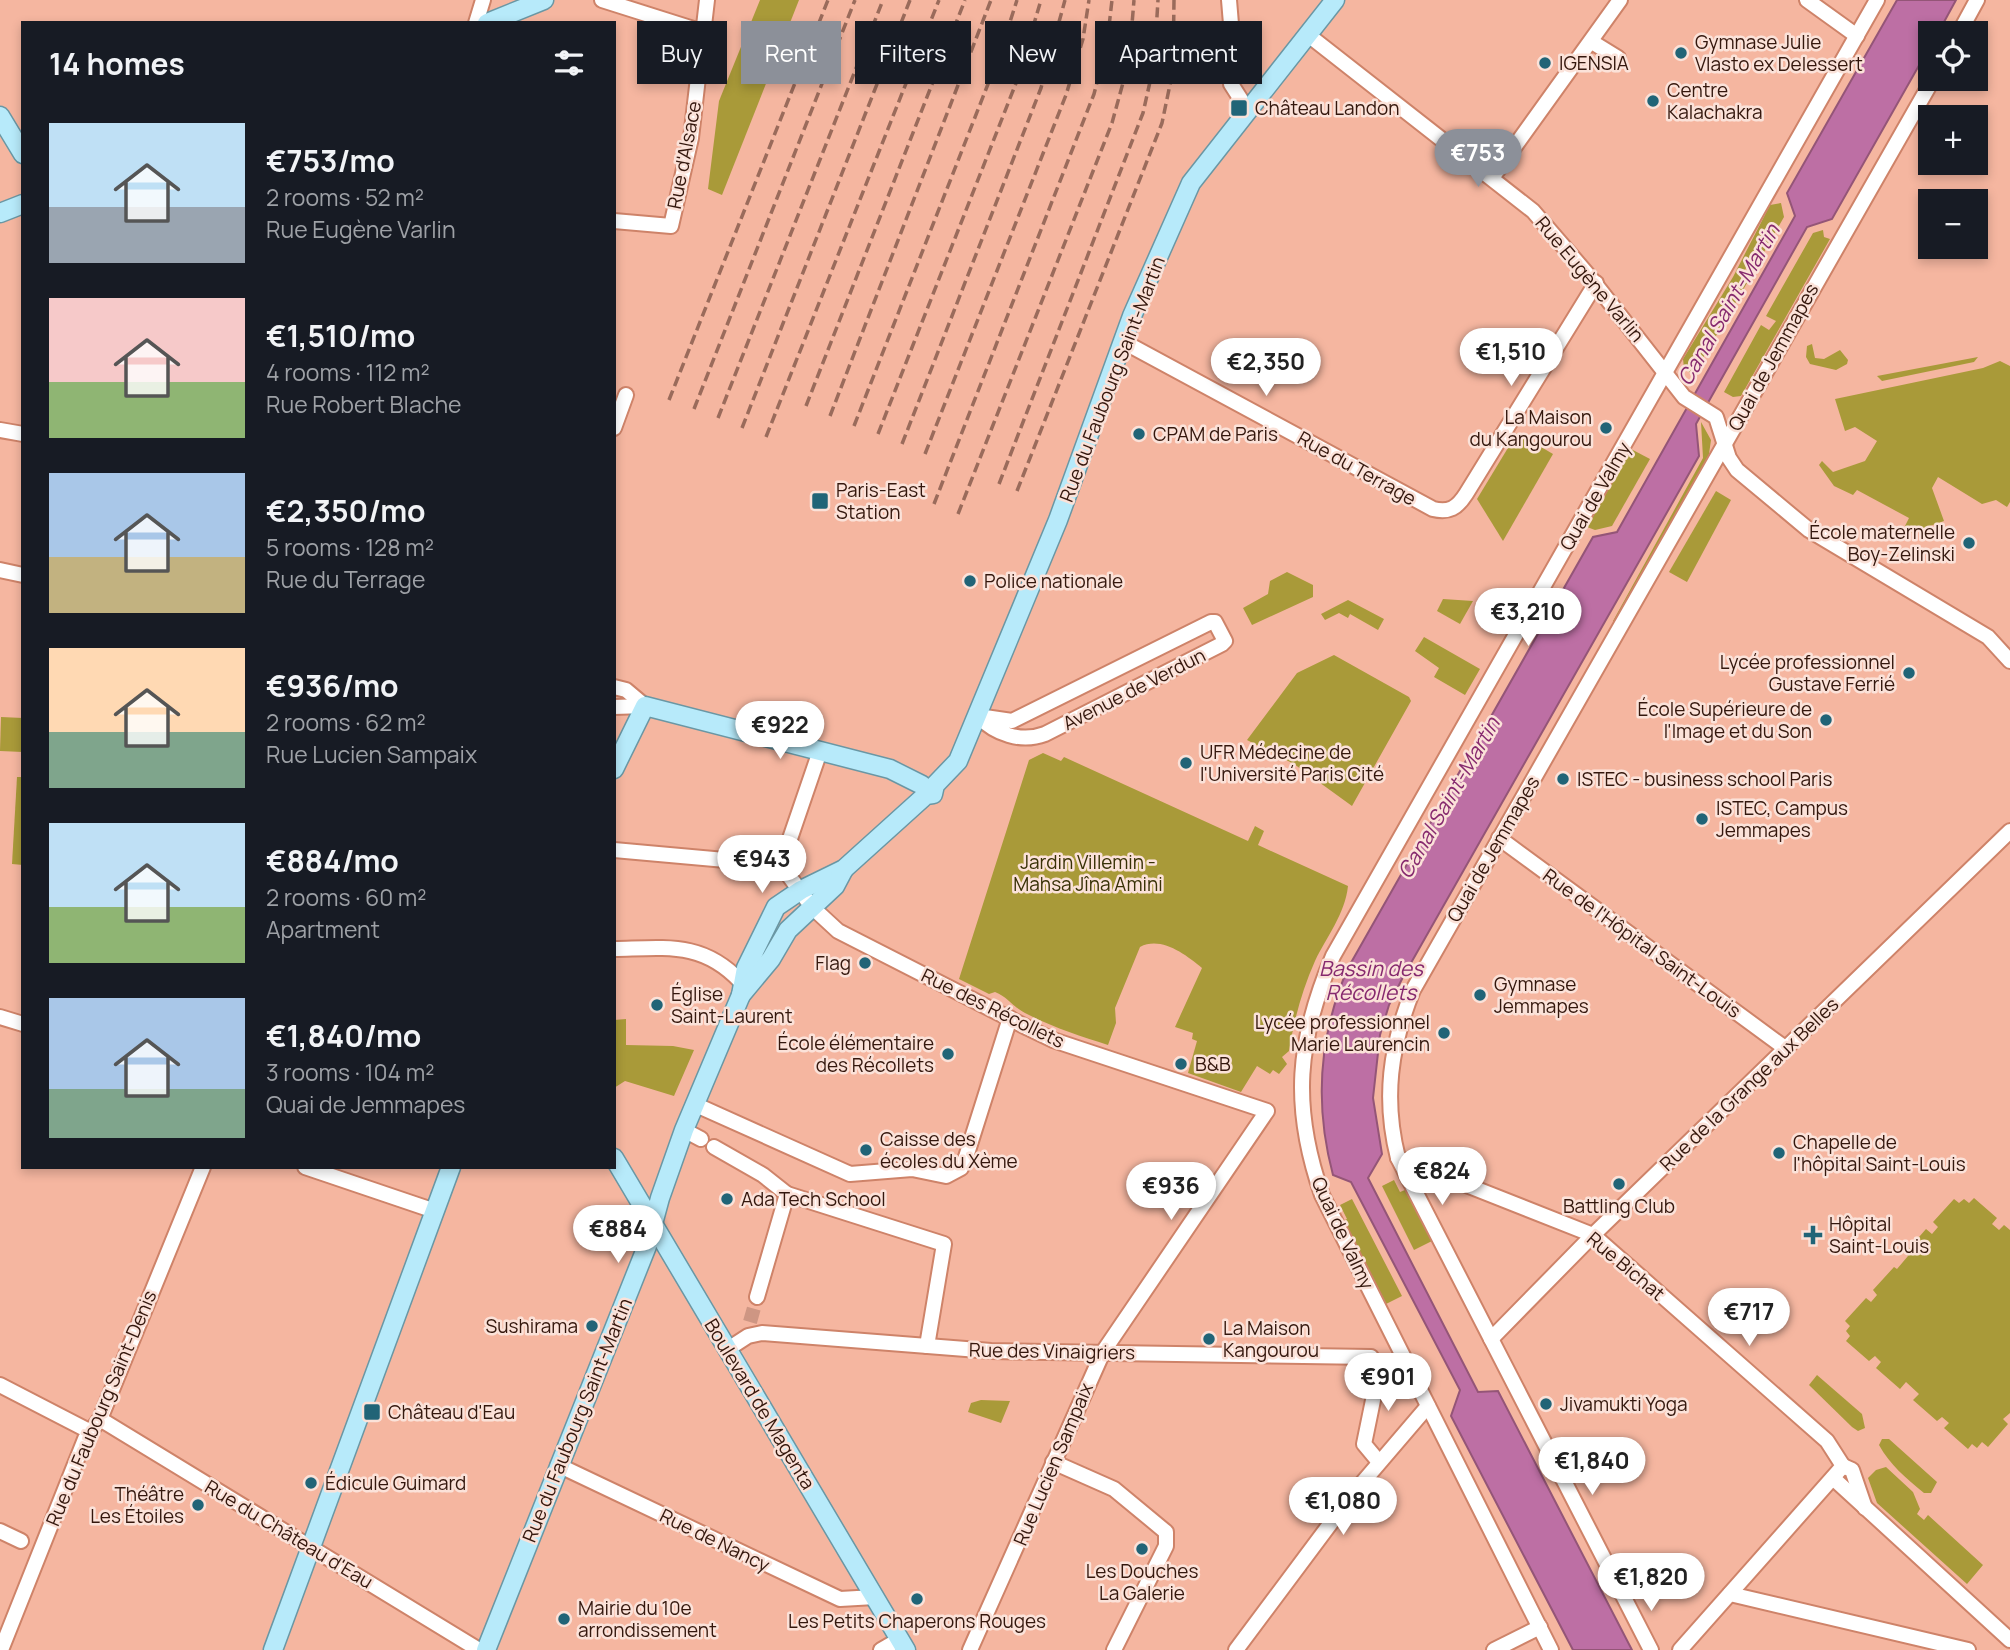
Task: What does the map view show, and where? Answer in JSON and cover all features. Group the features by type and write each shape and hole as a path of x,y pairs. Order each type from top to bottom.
{"main road":[{"path":"492,21 544,0"},
{"name":"Rue du Faubourg Saint-Martin","path":"486,1650 653,1224 684,1130 768,919 776,907 801,890 844,869 958,761 1058,520 1122,341 1191,183 1335,0"},
{"path":"0,116 21,151"},
{"path":"0,213 21,205"},
{"path":"616,765 645,706 890,769 928,788"},
{"name":"Rue du Faubourg Saint-Martin","path":"741,988 771,959 788,930 835,886 844,869"},
{"name":"Boulevard de Magenta","path":"616,1161 903,1644"},
{"path":"273,1650 450,1169"}],"street":[{"path":"477,21 483,0"},
{"path":"601,0 668,21"},
{"name":"Rue d'Alsace","path":"704,21 707,0"},
{"path":"1229,0 1233,48 1231,84 1247,109"},
{"path":"1492,178 1620,0"},
{"path":"1807,0 1857,36"},
{"name":"Quai de Valmy","path":"1543,1642 1322,1195 1308,1154 1302,1088 1303,1059 1313,1003 1333,956 1877,0"},
{"path":"1966,21 1977,0"},
{"name":"Rue Eugène Varlin","path":"1307,34 1533,211 1595,283 1684,397 1716,417 1725,442"},
{"path":"1591,42 1618,58"},
{"name":"Rue d'Alsace","path":"616,221 671,226 691,138 697,84"},
{"name":"Quai de Jemmapes","path":"1651,1650 1398,1158 1390,1123 1389,1086 1400,1021 1413,990 1714,467 1725,442 1926,91"},
{"name":"Rue du Terrage","path":"1122,341 1433,509 1445,512 1457,506 1466,494 1595,283"},
{"path":"616,422 626,395"},
{"path":"0,430 21,434"},
{"path":"1725,442 1729,458 1737,470 1791,517 1988,637 2010,661"},
{"path":"0,570 21,575"},
{"name":"Avenue de Verdun","path":"978,716 991,716 1008,723 1211,622 1215,622 1225,641 1045,734 1027,739 1013,736"},
{"path":"616,688 626,690 645,706"},
{"path":"616,707 645,706"},
{"path":"978,716 987,726 1013,736 1020,717"},
{"path":"616,850 781,865 820,751"},
{"name":"Rue de la Grange aux Belles","path":"1491,1339 1593,1235 2010,831"},
{"name":"Rue de l'Hôpital Saint-Louis","path":"1499,838 1785,1048"},
{"name":"Rue des Récollets","path":"781,865 812,907 838,931 1053,1041 1267,1111"},
{"path":"616,949 685,948 697,951 717,960 741,988"},
{"path":"0,1017 21,1023"},
{"path":"694,1104 850,1174 912,1169 946,1176 961,1168 966,1157 1010,1018"},
{"name":"Rue Lucien Sampaix","path":"970,1650 1103,1352 1267,1111"},
{"path":"684,1130 701,1139"},
{"path":"715,1147 763,1175 787,1194 944,1244 926,1346"},
{"name":"Rue Bichat","path":"1398,1158 1593,1235 1827,1441 1843,1466 1852,1470 1865,1509"},
{"name":"Rue du Faubourg Saint-Denis","path":"1,1650 30,1545 89,1431 100,1419 201,1169"},
{"path":"311,1169 435,1211"},
{"path":"757,1297 787,1194"},
{"name":"Rue des Vinaigriers","path":"728,1349 751,1328 991,1351 1371,1357 1380,1371 1364,1444 1379,1462"},
{"path":"0,1385 89,1431"},
{"path":"1236,1650 1379,1462 1428,1406"},
{"name":"Rue du Château d'Eau","path":"100,1419 479,1650"},
{"path":"1053,1462 1114,1489 1164,1528 1167,1535 1166,1546 1114,1650"},
{"name":"Rue de Nancy","path":"558,1465 839,1599 874,1597"},
{"path":"1680,1650 1843,1466"},
{"name":"Rue Bichat","path":"1833,1478 2010,1640"},
{"path":"0,1531 30,1545"},
{"path":"1730,1594 1968,1650"},
{"path":"1501,1649 1543,1642"},
{"path":"881,1650 903,1644"}],"green space":[{"path":"760,0 799,0 791,21 751,21"},
{"path":"741,47 741,84 766,84 722,195 708,189 719,101"},
{"path":"1781,203 1784,217 1755,268 1748,264 1743,274 1750,278 1693,375 1684,368 1683,359 1733,277 1770,205"},
{"path":"1823,230 1824,237 1830,239 1741,396 1733,397 1724,392 1761,325 1769,330 1776,321 1766,316 1813,233"},
{"path":"1812,344 1815,358 1824,359 1840,350 1848,360 1847,364 1836,370 1810,364 1806,357 1807,346"},
{"path":"1978,357 1974,362 1882,381 1877,376"},
{"path":"2000,361 2010,366 2010,502 2007,507 1996,500 1982,504 1938,477 1932,488 1944,521 1910,533 1905,526 1909,518 1857,490 1853,495 1834,486 1819,465 1822,461 1833,472 1865,461 1877,441 1855,427 1845,431 1835,399 1983,368"},
{"path":"1701,422 1711,440 1708,461 1616,623 1613,621 1703,458"},
{"path":"1517,433 1553,454 1503,541 1477,499"},
{"path":"1631,449 1650,459 1612,526 1595,530 1587,527"},
{"path":"1716,491 1731,500 1687,582 1669,572"},
{"path":"1287,572 1313,585 1313,597 1252,625 1243,608 1268,594 1270,581"},
{"path":"1443,599 1473,601 1460,624 1437,611"},
{"path":"1348,600 1384,619 1378,630 1350,614 1348,618 1339,613 1325,620 1321,614"},
{"path":"1424,637 1480,669 1465,695 1434,677 1439,668 1415,651"},
{"path":"1334,655 1409,697 1411,701 1352,806 1294,764 1247,740 1297,673"},
{"path":"1,717 21,718 21,752 0,751"},
{"name":"Jardin Villemin - Mahsa Jîna Amini","path":"1043,753 1061,761 1064,757 1248,841 1255,826 1264,831 1258,845 1348,886 1339,915 1306,983 1289,1051 1282,1057 1287,1064 1279,1074 1273,1070 1270,1074 1257,1066 1241,1092 1188,1073 1197,1041 1192,1039 1193,1033 1175,1027 1202,968 1180,952 1164,945 1148,944 1140,947 1115,1008 1116,1023 1108,1045 1045,1023 1021,1011 1000,994 989,994 959,979 1029,760"},
{"path":"17,777 21,777 21,865 12,864"},
{"path":"626,1019 626,1045 673,1046 694,1050 674,1096 625,1081 616,1087 616,1020"},
{"path":"1394,1180 1400,1192 1405,1190 1432,1241 1414,1250 1382,1186"},
{"path":"1974,1198 1997,1218 1992,1224 1999,1230 2004,1225 2010,1230 2010,1413 2003,1419 2008,1424 1988,1447 1982,1442 1977,1448 1972,1444 1968,1449 1944,1428 1949,1423 1942,1417 1937,1421 1913,1400 1919,1394 1906,1382 1900,1389 1876,1368 1881,1362 1875,1356 1869,1361 1846,1341 1850,1336 1846,1331 1850,1326 1845,1321 1866,1298 1871,1302 1877,1295 1873,1290 1894,1267 1897,1269 1908,1256 1905,1253 1926,1229 1932,1234 1938,1227 1933,1222 1954,1199 1959,1203 1964,1199 1969,1203"},
{"path":"1352,1199 1402,1296 1386,1304 1343,1221 1347,1219 1340,1205"},
{"path":"1817,1375 1862,1414 1865,1428 1858,1431 1852,1427 1809,1385"},
{"path":"981,1400 1010,1401 1001,1423 968,1412 971,1403"},
{"path":"1882,1439 1889,1439 1937,1482 1931,1493 1924,1493 1893,1465 1879,1445"},
{"path":"1886,1467 1913,1492 1920,1509 1917,1514 1924,1520 1928,1515 1983,1565 1967,1584 1877,1503 1868,1478 1876,1470"}],"water":[{"path":"1897,0 1956,0 1945,21 1918,21 1918,67 1832,219 1807,227 1696,424 1699,456 1403,977 1389,1005 1380,1035 1373,1098 1382,1154 1368,1178 1478,1392 1498,1391 1632,1650 1573,1650 1451,1416 1460,1390 1351,1182 1333,1175 1323,1122 1322,1070 1325,1044 1338,993 1348,968 1593,537 1617,532 1795,216 1787,193"}],"tunnel":[{"path":"750,1322 757,1297"}],"railway":[{"path":"669,400 828,0"},
{"path":"694,409 855,0"},
{"path":"718,418 883,0"},
{"path":"742,428 910,0"},
{"path":"766,437 939,0"},
{"path":"806,406 965,0"},
{"path":"830,416 991,0"},
{"path":"854,426 999,56 1017,0"},
{"path":"878,434 1018,78 1041,0"},
{"path":"902,444 1041,88 1065,0"},
{"path":"925,454 1066,95 1083,39 1089,0"},
{"path":"934,504 1094,94 1107,44 1112,0"},
{"path":"958,514 1112,123 1129,61 1134,0"},
{"path":"999,484 1143,113 1154,64 1158,0"},
{"path":"1017,491 1162,123 1173,70 1174,0"}],"place":[{"name":"Gymnase Julie Vlasto ex Delessert","path":"1681,53"},
{"name":"IGENSIA","path":"1545,63"},
{"name":"Centre Kalachakra","path":"1653,101"},
{"name":"Château Landon","path":"1239,108"},
{"name":"La Maison du Kangourou","path":"1606,428"},
{"name":"CPAM de Paris","path":"1139,434"},
{"name":"Paris-East Station","path":"820,501"},
{"name":"École maternelle Boy-Zelinski","path":"1969,543"},
{"name":"Police nationale","path":"970,581"},
{"name":"Lycée professionnel Gustave Ferrié","path":"1909,673"},
{"name":"École Supérieure de l'Image et du Son","path":"1826,720"},
{"name":"UFR Médecine de l'Université Paris Cité","path":"1186,763"},
{"name":"ISTEC - business school Paris","path":"1563,779"},
{"name":"ISTEC, Campus Jemmapes","path":"1702,819"},
{"name":"Flag","path":"865,963"},
{"name":"Gymnase Jemmapes","path":"1480,995"},
{"name":"Église Saint-Laurent","path":"657,1005"},
{"name":"Lycée professionnel Marie Laurencin","path":"1444,1033"},
{"name":"École élémentaire des Récollets","path":"948,1054"},
{"name":"B&B","path":"1181,1064"},
{"name":"Caisse des écoles du Xème","path":"866,1150"},
{"name":"Chapelle de l'hôpital Saint-Louis","path":"1779,1153"},
{"name":"Battling Club","path":"1619,1184"},
{"name":"Ada Tech School","path":"727,1199"},
{"name":"Hôpital Saint-Louis","path":"1813,1235"},
{"name":"Sushirama","path":"592,1326"},
{"name":"La Maison Kangourou","path":"1209,1339"},
{"name":"Jivamukti Yoga","path":"1546,1404"},
{"name":"Château d'Eau","path":"372,1412"},
{"name":"Édicule Guimard","path":"311,1483"},
{"name":"Théâtre Les Étoiles","path":"198,1505"},
{"name":"Les Douches La Galerie","path":"1142,1549"},
{"name":"Les Petits Chaperons Rouges","path":"917,1599"},
{"name":"Mairie du 10e arrondissement","path":"564,1619"}],"water label":[{"name":"Canal Saint-Martin","path":"1729,305"},
{"name":"Canal Saint-Martin","path":"1449,798"},
{"name":"Bassin des Récollets","path":"1371,981"}]}
